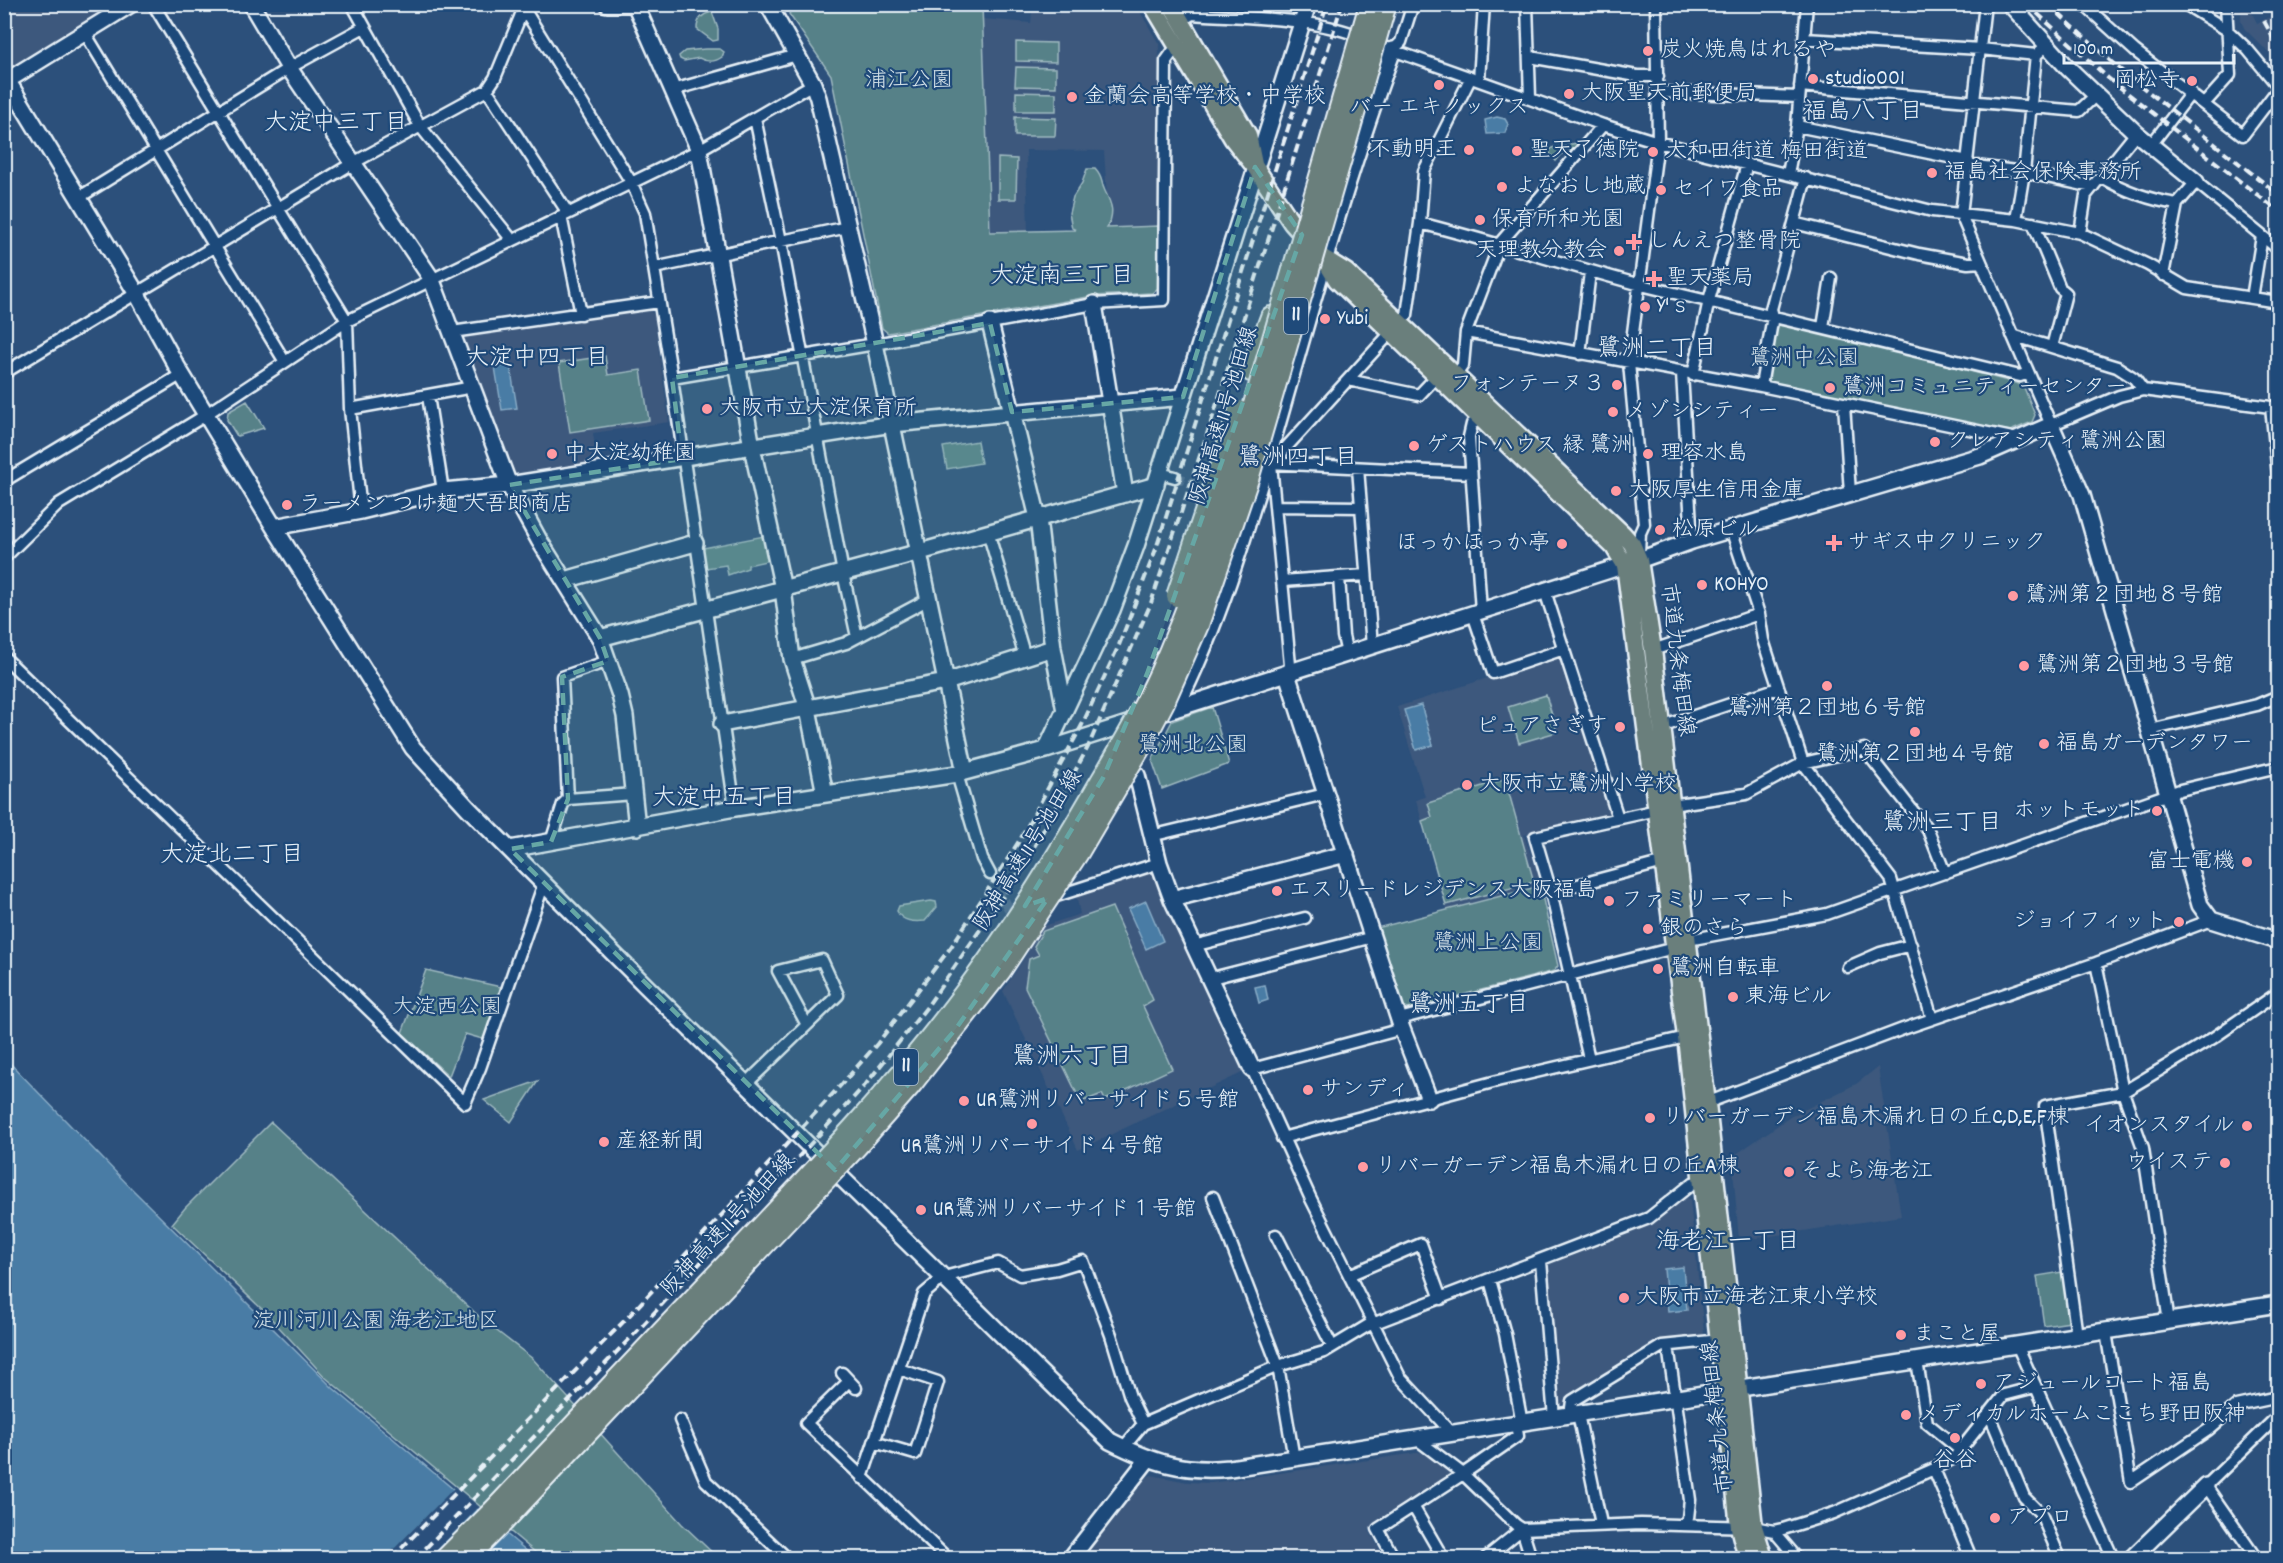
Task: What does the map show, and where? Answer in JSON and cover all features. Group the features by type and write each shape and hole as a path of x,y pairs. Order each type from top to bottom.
{"highway":[{"name":"阪神高速11号池田線","path":"446,1558 793,1194 898,1077 945,1020 989,960 1065,844 1133,728 1184,617 1234,472 1370,4"},
{"name":"阪神高速11号池田線","path":"467,1558 797,1212 909,1087 1001,970 1078,853 1141,746 1164,702 1198,625 1249,476 1386,4"},
{"name":"11","path":"1359,98 1397,4"},
{"name":"11","path":"1103,778 1176,601 1251,371 1302,235"},
{"path":"1251,371 1281,331 1306,325"}],"main road":[{"name":"市道九条梅田線","path":"1152,4 1233,139 1302,235 1324,259 1346,272 1436,376 1632,562 1653,650 1661,727 1664,861 1681,944 1686,1037 1700,1105 1701,1180 1731,1390"},
{"name":"市道九条梅田線","path":"1171,4 1248,135 1255,167"},
{"name":"市道九条梅田線","path":"1395,327 1456,375 1632,544 1632,562 1700,1105 1748,1558"},
{"name":"市道九条梅田線","path":"1746,1527 1764,1558"}],"street":[{"path":"130,4 85,33 6,78 274,527 413,748 469,809 1110,1442 1166,1466 1212,1470 1418,1440 2278,1304"},
{"path":"153,4 347,321 350,409 361,511"},
{"path":"251,4 289,68 431,278 509,485 538,540 600,638 625,716 637,827"},
{"path":"352,4 420,126 512,240"},
{"path":"607,4 636,5 699,150 752,447 783,590 792,659 808,709 825,794"},
{"path":"768,4 813,84 875,344 920,552 946,681 961,773 982,860 990,874"},
{"path":"1230,4 1231,17"},
{"path":"1046,750 1112,610 1164,478 1183,397 1308,4"},
{"path":"1175,709 1200,659 1222,601 1268,463 1324,259 1366,122 1393,50 1401,42 1413,4"},
{"path":"1268,463 1407,315 1420,223 1424,171 1475,79 1484,4"},
{"path":"1527,4 1530,98"},
{"path":"1632,562 1644,524 1629,363 1658,142 1656,4"},
{"path":"1788,174 1797,126 1807,4"},
{"path":"1985,4 1961,215 2082,495 2200,905 2211,920"},
{"path":"2010,4 2041,50 2096,95 2136,133 2278,249"},
{"path":"2088,6 2135,51 2243,135 2278,88 2248,50 2227,30 2185,4"},
{"path":"2204,104 2230,75 2226,4"},
{"path":"4,373 353,163 487,90 495,78 524,7"},
{"path":"524,7 632,182 645,213 672,378 682,459 735,808"},
{"path":"1181,21 1192,14 1302,23 1351,32 1393,50 1603,125 1658,142 1921,208 1961,215 2016,220 2080,233 2187,288 2278,302"},
{"path":"78,198 217,111 364,27"},
{"path":"85,33 285,362"},
{"path":"1804,39 2041,50"},
{"path":"672,378 1094,304 1164,300 1166,61 1176,47"},
{"path":"2016,220 2024,172 2030,106 2041,50"},
{"path":"672,90 796,55"},
{"path":"1530,57 1637,76 1658,76"},
{"path":"6,552 59,504 114,473 207,414 347,321 431,278 699,150 813,84"},
{"path":"487,90 565,214 580,314"},
{"path":"1659,92 1800,92 1975,102 2079,111 2096,95"},
{"path":"2151,145 2191,93"},
{"path":"754,118 804,356 843,573 857,637"},
{"path":"1456,375 1463,366 1466,332 1500,243 1603,125"},
{"path":"1797,126 2092,187"},
{"path":"2080,233 2086,195 2136,133"},
{"path":"1692,541 1688,374 1747,164"},
{"path":"2101,177 2154,201 2177,204"},
{"path":"1761,386 1773,316 1771,309 1806,178"},
{"path":"2163,275 2177,204 2196,182"},
{"path":"1420,223 1500,243 1590,272 1641,285 2020,376 2028,373"},
{"path":"1794,223 1919,254 1968,263 1980,262"},
{"path":"2033,223 2060,288 2066,293 2052,347"},
{"path":"654,268 848,227"},
{"path":"2252,298 2262,236"},
{"path":"1580,354 1590,272"},
{"path":"1823,327 1831,278"},
{"path":"452,332 659,302"},
{"path":"1094,304 1125,494"},
{"path":"990,323 1038,518 1053,648 1065,711"},
{"path":"1466,332 1761,386 2017,439"},
{"path":"2012,335 2117,368 2134,378 2144,390"},
{"path":"4,482 182,374"},
{"path":"1348,380 1419,395 1436,376"},
{"path":"350,409 473,387"},
{"path":"510,849 735,808 961,773 1046,750 1545,591 1692,541 1980,456 2119,396 2144,390 2275,408 2278,476"},
{"path":"428,396 443,491"},
{"path":"274,527 361,511 443,491 509,485 892,424 1183,397"},
{"path":"1844,404 1850,493"},
{"path":"1481,418 1472,424 1469,437 1477,613 1493,673 1564,649"},
{"path":"1268,463 1471,473"},
{"path":"1268,463 1275,506 1290,665 1287,674 1401,1024 1429,1099"},
{"path":"1358,468 1372,646"},
{"path":"600,638 783,590 1125,494 1164,478"},
{"path":"1203,486 1254,501"},
{"path":"1275,506 1361,507"},
{"path":"1731,530 1759,614 1763,640 1803,763 1891,879 1932,1019"},
{"path":"988,532 1025,657"},
{"path":"565,580 695,543"},
{"path":"1282,580 1366,575"},
{"path":"1339,577 1343,636 1347,654"},
{"path":"1545,591 1618,818"},
{"path":"792,659 846,643 929,599"},
{"path":"1653,650 1759,614"},
{"path":"722,724 946,681 1053,648"},
{"path":"4,657 465,1103 480,1068 544,882"},
{"path":"568,799 562,677 608,661"},
{"path":"1661,727 1778,688"},
{"path":"2150,730 2257,705 2278,696"},
{"path":"1122,726 1137,775 1151,836 1172,898 1282,1138 1400,1377 1453,1434"},
{"path":"1589,1059 1551,892 1535,837 1664,808 1746,794 1803,763 1860,749 1868,752 1928,830 1945,873"},
{"path":"1251,1069 1681,944 1827,914 2180,790 2278,767"},
{"path":"551,842 563,804 568,799 634,794"},
{"path":"1151,836 1325,794"},
{"path":"1172,898 1346,854"},
{"path":"1551,892 1664,861"},
{"path":"1009,909 1019,908 1159,863"},
{"path":"1193,946 1305,918"},
{"path":"1700,1105 1932,1019 2096,963 2211,920 2278,940"},
{"path":"1208,979 1373,937"},
{"path":"1848,967 1880,953 1911,945"},
{"path":"746,1084 807,1025 838,995 822,960 778,971 807,1025"},
{"path":"2096,963 2123,1092 2143,1148 2169,1322"},
{"path":"2077,1336 2044,1106 2123,1092 2213,1038 2278,993"},
{"path":"1282,1138 1589,1059 1686,1037"},
{"path":"1123,1448 1143,1424 1278,1366 1324,1352 1367,1326 1649,1218 1693,1183 1701,1180"},
{"path":"1213,1197 1278,1366 1294,1459"},
{"path":"1276,1235 1332,1346"},
{"path":"1349,1275 1421,1244 1441,1299"},
{"path":"862,1478 924,1294 944,1277 998,1263 1020,1275 1057,1269 1083,1261 1111,1335 1130,1397 1143,1424"},
{"path":"1541,1261 1554,1418"},
{"path":"1394,1558 1378,1529 1518,1436 1519,1423 1505,1334 1490,1280"},
{"path":"2106,1332 2131,1482 2208,1430 2236,1406 2278,1397"},
{"path":"1601,1524 1572,1401 1662,1346 1711,1341"},
{"path":"2017,1345 2113,1558"},
{"path":"1668,1346 1690,1500 1688,1518 1684,1524"},
{"path":"1917,1361 1927,1423 1960,1450"},
{"path":"874,1442 915,1454 938,1382 899,1369"},
{"path":"849,1381 806,1423 947,1558"},
{"path":"1418,1440 1463,1474 1516,1526 1522,1528 1601,1524 1684,1524 1746,1527 1774,1531 1834,1513 1934,1469 1954,1458 2004,1395 2036,1387"},
{"path":"1989,1413 2024,1497 2041,1514 2060,1558"},
{"path":"2132,1558 2278,1416"},
{"path":"680,1420 706,1481 787,1558"},
{"path":"1071,1558 1148,1459"},
{"path":"1934,1469 1971,1558"},
{"path":"2206,1486 2256,1558"},
{"path":"1413,1506 1443,1558"},
{"path":"1486,1558 1522,1528"},
{"path":"1522,1528 1531,1558"},
{"path":"1774,1531 1797,1558"}],"highlighted area":[{"path":"1255,167 1302,235 1147,674 1103,778 1025,906 1048,898 955,1030 835,1170 510,849 551,842 568,799 562,677 608,661 600,638 509,485 682,459 672,378 990,323 1012,412 1183,397"}],"shaded area":[{"path":"4,5 119,5 13,69 5,55"},
{"name":"金蘭会高等学校・中学校","path":"1058,5 1136,5 1159,44 1158,226 1109,228 1104,151 1026,150 1028,232 990,233 983,19 1031,23 1032,11 1059,14"},
{"path":"2241,5 2248,5 2257,23 2278,13 2278,69 2271,61 2274,58 2244,28 2241,21"},
{"path":"1497,117 1505,119 1508,124 1505,133 1487,134 1485,120"},
{"path":"649,310 654,314 669,422 593,433 597,462 517,476 511,472 464,341 467,334"},
{"path":"510,365 517,408 502,410 495,367"},
{"name":"大阪市立鷺洲小学校","path":"1556,656 1561,659 1610,809 1607,816 1524,835 1542,884 1447,910 1416,800 1425,797 1397,707"},
{"path":"1421,705 1433,745 1416,750 1404,710"},
{"path":"1155,872 1165,904 1244,1072 1078,1150 1003,991 1028,952 1025,948 1038,928 1080,914 1076,894"},
{"path":"1146,901 1163,941 1146,949 1128,909"},
{"path":"1265,985 1268,1000 1259,1003 1255,987"},
{"path":"4,1057 133,1190 333,1388 535,1558 5,1558"},
{"path":"1878,1067 1901,1216 1739,1241 1732,1157 1790,1117 1856,1084"},
{"name":"大阪市立海老江東小学校","path":"1684,1195 1690,1200 1704,1333 1700,1337 1662,1343 1565,1404 1555,1406 1546,1263 1651,1223"},
{"path":"1683,1267 1687,1310 1668,1312 1664,1269"},
{"path":"1423,1452 1454,1473 1454,1477 1369,1530 1384,1558 1080,1558 1137,1484 1151,1475 1188,1482 1211,1483"}],"green space":[{"name":"浦江公園","path":"817,4 982,5 990,232 1076,230 1072,228 1069,213 1073,197 1087,169 1095,169 1101,178 1111,205 1112,213 1107,228 1158,226 1158,288 1152,293 1093,296 888,333 882,328 831,75 789,14 793,7"},
{"path":"712,12 718,29 718,40 713,41 697,29 701,18"},
{"path":"1016,42 1056,43 1056,62 1016,61"},
{"path":"720,49 724,52 722,57 713,61 699,58 684,61 679,56 685,51"},
{"path":"1016,67 1056,68 1056,87 1015,86"},
{"path":"1016,92 1056,93 1056,111 1016,111"},
{"path":"1015,117 1056,118 1055,136 1015,136"},
{"path":"1582,142 1573,153 1567,148 1556,161 1549,152 1552,148"},
{"path":"998,158 1017,159 1016,199 998,199"},
{"name":"鷺洲中公園","path":"1782,322 2023,385 2035,415 2032,422 2010,431 1771,384 1768,378 1776,325"},
{"path":"605,356 608,375 641,370 649,420 570,432 559,363"},
{"path":"247,401 264,428 237,436 227,420 228,412"},
{"path":"977,441 981,463 947,469 943,447"},
{"path":"764,536 770,560 748,565 748,568 728,575 726,565 706,568 703,548"},
{"path":"1546,695 1557,732 1519,743 1508,707"},
{"name":"鷺洲北公園","path":"1212,707 1229,764 1162,789 1152,760 1172,721"},
{"path":"1505,779 1534,882 1446,905 1422,821 1432,817 1428,803"},
{"name":"鷺洲上公園","path":"1540,886 1558,966 1554,971 1408,1009 1403,1007 1377,928"},
{"path":"936,902 937,907 925,921 905,919 897,911 899,906"},
{"path":"1112,907 1153,1000 1143,1006 1172,1069 1105,1100 1102,1094 1081,1102 1025,987 1029,959 1039,955 1034,946 1043,931"},
{"name":"大淀西公園","path":"426,970 501,987 486,1040 465,1034 449,1076 402,1033"},
{"path":"538,1081 511,1122 484,1100"},
{"name":"淀川河川公園 海老江地区","path":"271,1122 484,1321 533,1359 682,1524 718,1558 542,1558 325,1377 265,1312 172,1224 185,1208"},
{"path":"2062,1272 2070,1322 2044,1326 2037,1276"}],"pier":[{"path":"454,1488 478,1508 429,1558 385,1558"}],"tunnel":[{"path":"1175,477 1203,486"},
{"path":"990,874 1009,909"}],"railway":[{"path":"392,1558 629,1316 877,1044 951,947 1021,838 1082,725 1119,645 1156,549 1327,4"},
{"path":"416,1558 641,1327 866,1084 926,1008 1011,885 1038,840 1088,747 1151,603 1213,416 1342,4"},
{"path":"2027,4 2108,78 2278,211"},
{"path":"2048,4 2117,67 2278,194"},
{"path":"2264,21 2278,47"}],"place":[{"name":"炭火焼鳥はれるや","path":"1648,51"},
{"name":"studio001","path":"1813,79"},
{"name":"岡松寺","path":"2192,81"},
{"name":"バー エキノックス","path":"1439,85"},
{"name":"大阪聖天前郵便局","path":"1569,94"},
{"name":"金蘭会高等学校・中学校","path":"1072,97"},
{"name":"不動明王","path":"1469,150"},
{"name":"聖天了徳院","path":"1517,151"},
{"name":"大和田街道 梅田街道","path":"1653,152"},
{"name":"福島社会保険事務所","path":"1932,173"},
{"name":"よなおし地蔵","path":"1502,187"},
{"name":"セイワ食品","path":"1661,190"},
{"name":"保育所和光園","path":"1480,220"},
{"name":"しんえつ整骨院","path":"1634,242"},
{"name":"天理教分教会","path":"1619,251"},
{"name":"聖天薬局","path":"1654,279"},
{"name":"Y'ｓ","path":"1645,307"},
{"name":"Yubi","path":"1325,319"},
{"name":"フォンテーヌ３","path":"1617,385"},
{"name":"鷺洲コミュニティーセンター","path":"1830,388"},
{"name":"大阪市立大淀保育所","path":"707,409"},
{"name":"メゾンシティー","path":"1613,412"},
{"name":"クレアシティ鷺洲公園","path":"1935,442"},
{"name":"ゲストハウス 縁 鷺洲","path":"1414,446"},
{"name":"中大淀幼稚園","path":"552,454"},
{"name":"理容水島","path":"1648,454"},
{"name":"大阪厚生信用金庫","path":"1616,491"},
{"name":"ラーメン つけ麺 大吾郎商店","path":"287,505"},
{"name":"松原ビル","path":"1660,530"},
{"name":"サギス中クリニック","path":"1834,543"},
{"name":"ほっかほっか亭","path":"1562,544"},
{"name":"KOHYO","path":"1702,585"},
{"name":"鷺洲第２団地８号館","path":"2013,596"},
{"name":"鷺洲第２団地３号館","path":"2024,666"},
{"name":"鷺洲第２団地６号館","path":"1827,686"},
{"name":"ピュアさぎす","path":"1620,727"},
{"name":"鷺洲第２団地４号館","path":"1915,732"},
{"name":"福島ガーデンタワー","path":"2044,744"},
{"name":"大阪市立鷺洲小学校","path":"1467,785"},
{"name":"ホットモット","path":"2157,811"},
{"name":"富士電機","path":"2247,862"},
{"name":"エスリードレジデンス大阪福島","path":"1277,891"},
{"name":"ファミリーマート","path":"1609,901"},
{"name":"ジョイフィット","path":"2179,922"},
{"name":"銀のさら","path":"1648,929"},
{"name":"鷺洲自転車","path":"1658,969"},
{"name":"東海ビル","path":"1733,997"},
{"name":"サンディ","path":"1308,1090"},
{"name":"UR鷺洲リバーサイド５号館","path":"964,1101"},
{"name":"リバーガーデン福島木漏れ日の丘C,D,E,F棟","path":"1650,1118"},
{"name":"UR鷺洲リバーサイド４号館","path":"1032,1124"},
{"name":"イオンスタイル","path":"2247,1126"},
{"name":"産経新聞","path":"604,1142"},
{"name":"ウイステ","path":"2225,1163"},
{"name":"リバーガーデン福島木漏れ日の丘A棟","path":"1363,1167"},
{"name":"そよら海老江","path":"1789,1172"},
{"name":"UR鷺洲リバーサイド１号館","path":"921,1210"},
{"name":"大阪市立海老江東小学校","path":"1624,1298"},
{"name":"まこと屋","path":"1901,1335"},
{"name":"アジュールコート福島","path":"1981,1384"},
{"name":"メディカルホームここち野田阪神","path":"1906,1415"},
{"name":"谷谷","path":"1955,1438"},
{"name":"アプロ","path":"1995,1518"}],"district":[{"name":"福島八丁目","path":"1863,113"},
{"name":"大淀中三丁目","path":"336,124"},
{"name":"大淀南三丁目","path":"1062,277"},
{"name":"鷺洲二丁目","path":"1657,350"},
{"name":"大淀中四丁目","path":"537,359"},
{"name":"鷺洲四丁目","path":"1298,459"},
{"name":"大淀中五丁目","path":"724,799"},
{"name":"鷺洲三丁目","path":"1942,824"},
{"name":"大淀北二丁目","path":"232,856"},
{"name":"鷺洲五丁目","path":"1469,1006"},
{"name":"鷺洲六丁目","path":"1072,1058"},
{"name":"海老江一丁目","path":"1728,1243"}]}
